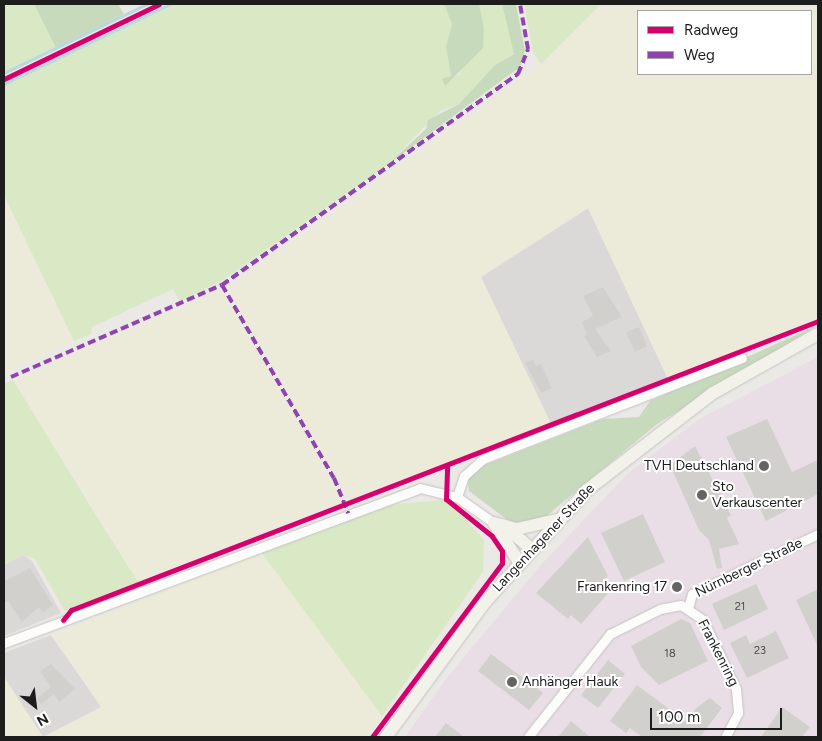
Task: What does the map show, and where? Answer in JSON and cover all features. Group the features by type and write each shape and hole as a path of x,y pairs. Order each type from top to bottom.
{"main road":[{"name":"Langenhagener Straße","path":"386,737 530,548 558,519 659,432 757,366 818,334"},
{"path":"499,524 517,529 558,519"},
{"path":"499,524 530,548"},
{"path":"499,524 519,562"}],"street":[{"path":"457,497 464,476 483,459 742,358"},
{"path":"4,643 406,492 432,488 457,497 499,524"},
{"name":"Nürnberger Straße","path":"688,608 692,594 818,534"},
{"name":"Frankenring","path":"528,737 610,634 660,608 688,608 703,620 739,697 738,713 725,737"}],"shaded area":[{"path":"588,208 668,379 551,424 481,277"},
{"path":"818,357 818,737 405,737 445,680 540,566 628,473 699,419"},
{"path":"23,555 32,561 61,613 4,636 4,565"},
{"path":"51,635 102,707 43,737 4,677 4,653"}],"green space":[{"path":"4,4 34,4 56,48 4,73"},
{"path":"34,4 118,4 124,14 56,48"},
{"path":"175,4 444,4 452,24 446,47 451,76 460,75 479,4 502,4 514,53 495,65 459,104 440,111 387,165 223,280 180,301 173,289 92,327 91,334 74,341 4,195 4,86"},
{"path":"444,4 479,4 484,29 483,48 445,86 442,79 451,76 446,47 452,24"},
{"path":"502,4 516,4 525,51 520,67 387,165 426,129 428,120 459,104 495,65 514,54"},
{"path":"524,4 601,4 541,64 533,52"},
{"path":"601,4 818,4 818,318 668,379 588,208 481,277 551,424 350,501 230,293 232,285 536,68"},
{"path":"4,195 74,341 4,373"},
{"path":"221,289 343,500 138,582 13,380"},
{"path":"818,325 657,424 544,518 513,524 469,491 468,480 477,468 603,419 639,417 650,401"},
{"path":"13,380 138,582 65,611 35,559 23,555 4,565 4,384"},
{"path":"442,500 454,506 484,540 483,572 382,716 261,552 378,506"},
{"path":"261,552 382,716 367,737 43,737 101,707 51,635"},
{"path":"4,677 43,737 4,737"}],"building":[{"path":"603,287 622,317 595,329 611,351 597,357 584,336 587,335 582,322 593,316 583,296"},
{"path":"639,327 647,346 635,352 626,332"},
{"path":"533,359 536,366 541,364 552,388 541,393 525,363"},
{"name":"TVH Deutschland","path":"767,419 792,472 818,460 818,494 766,521 726,437"},
{"name":"Sto Verkauscenter","path":"695,446 731,515 727,518 739,544 719,549 722,568 717,569 709,540 699,530 670,465"},
{"path":"643,514 665,562 624,581 601,533"},
{"path":"588,537 608,576 603,580 612,589 581,624 571,615 568,619 536,593"},
{"path":"30,568 53,605 43,612 39,607 22,622 8,601 4,603 4,581"},
{"path":"756,584 768,609 724,630 712,604"},
{"path":"818,589 818,647 796,600"},
{"path":"681,619 690,623 708,661 659,685 641,667 631,646"},
{"path":"776,631 789,658 747,678 730,643 746,635 750,644"},
{"path":"491,654 543,693 529,710 478,671"},
{"path":"608,660 625,674 598,708 581,695"},
{"path":"51,664 75,689 59,702 54,694 41,704 37,698 51,687 40,671"},
{"path":"637,685 689,724 695,709 710,698 722,708 700,737 642,737 630,728 626,733 610,721"},
{"path":"782,707 810,727 802,737 761,737"},
{"path":"571,721 590,737 558,737"},
{"path":"446,723 464,737 435,737"}],"waterway":[{"path":"4,73 147,4"},
{"path":"4,84 170,4"}],"marked path":[{"path":"11,377 222,285 518,74 528,49 520,4"},
{"path":"222,285 334,478 348,513"}],"cycle path":[{"path":"4,79 159,4"},
{"path":"63,620 71,610 818,321"},
{"path":"372,737 502,563 502,551 492,536 446,499 447,467"}],"place":[{"name":"TVH Deutschland","path":"764,466"},
{"name":"Sto Verkauscenter","path":"702,495"},
{"name":"Frankenring 17","path":"677,587"},
{"name":"Anhänger Hauk","path":"512,682"}]}
